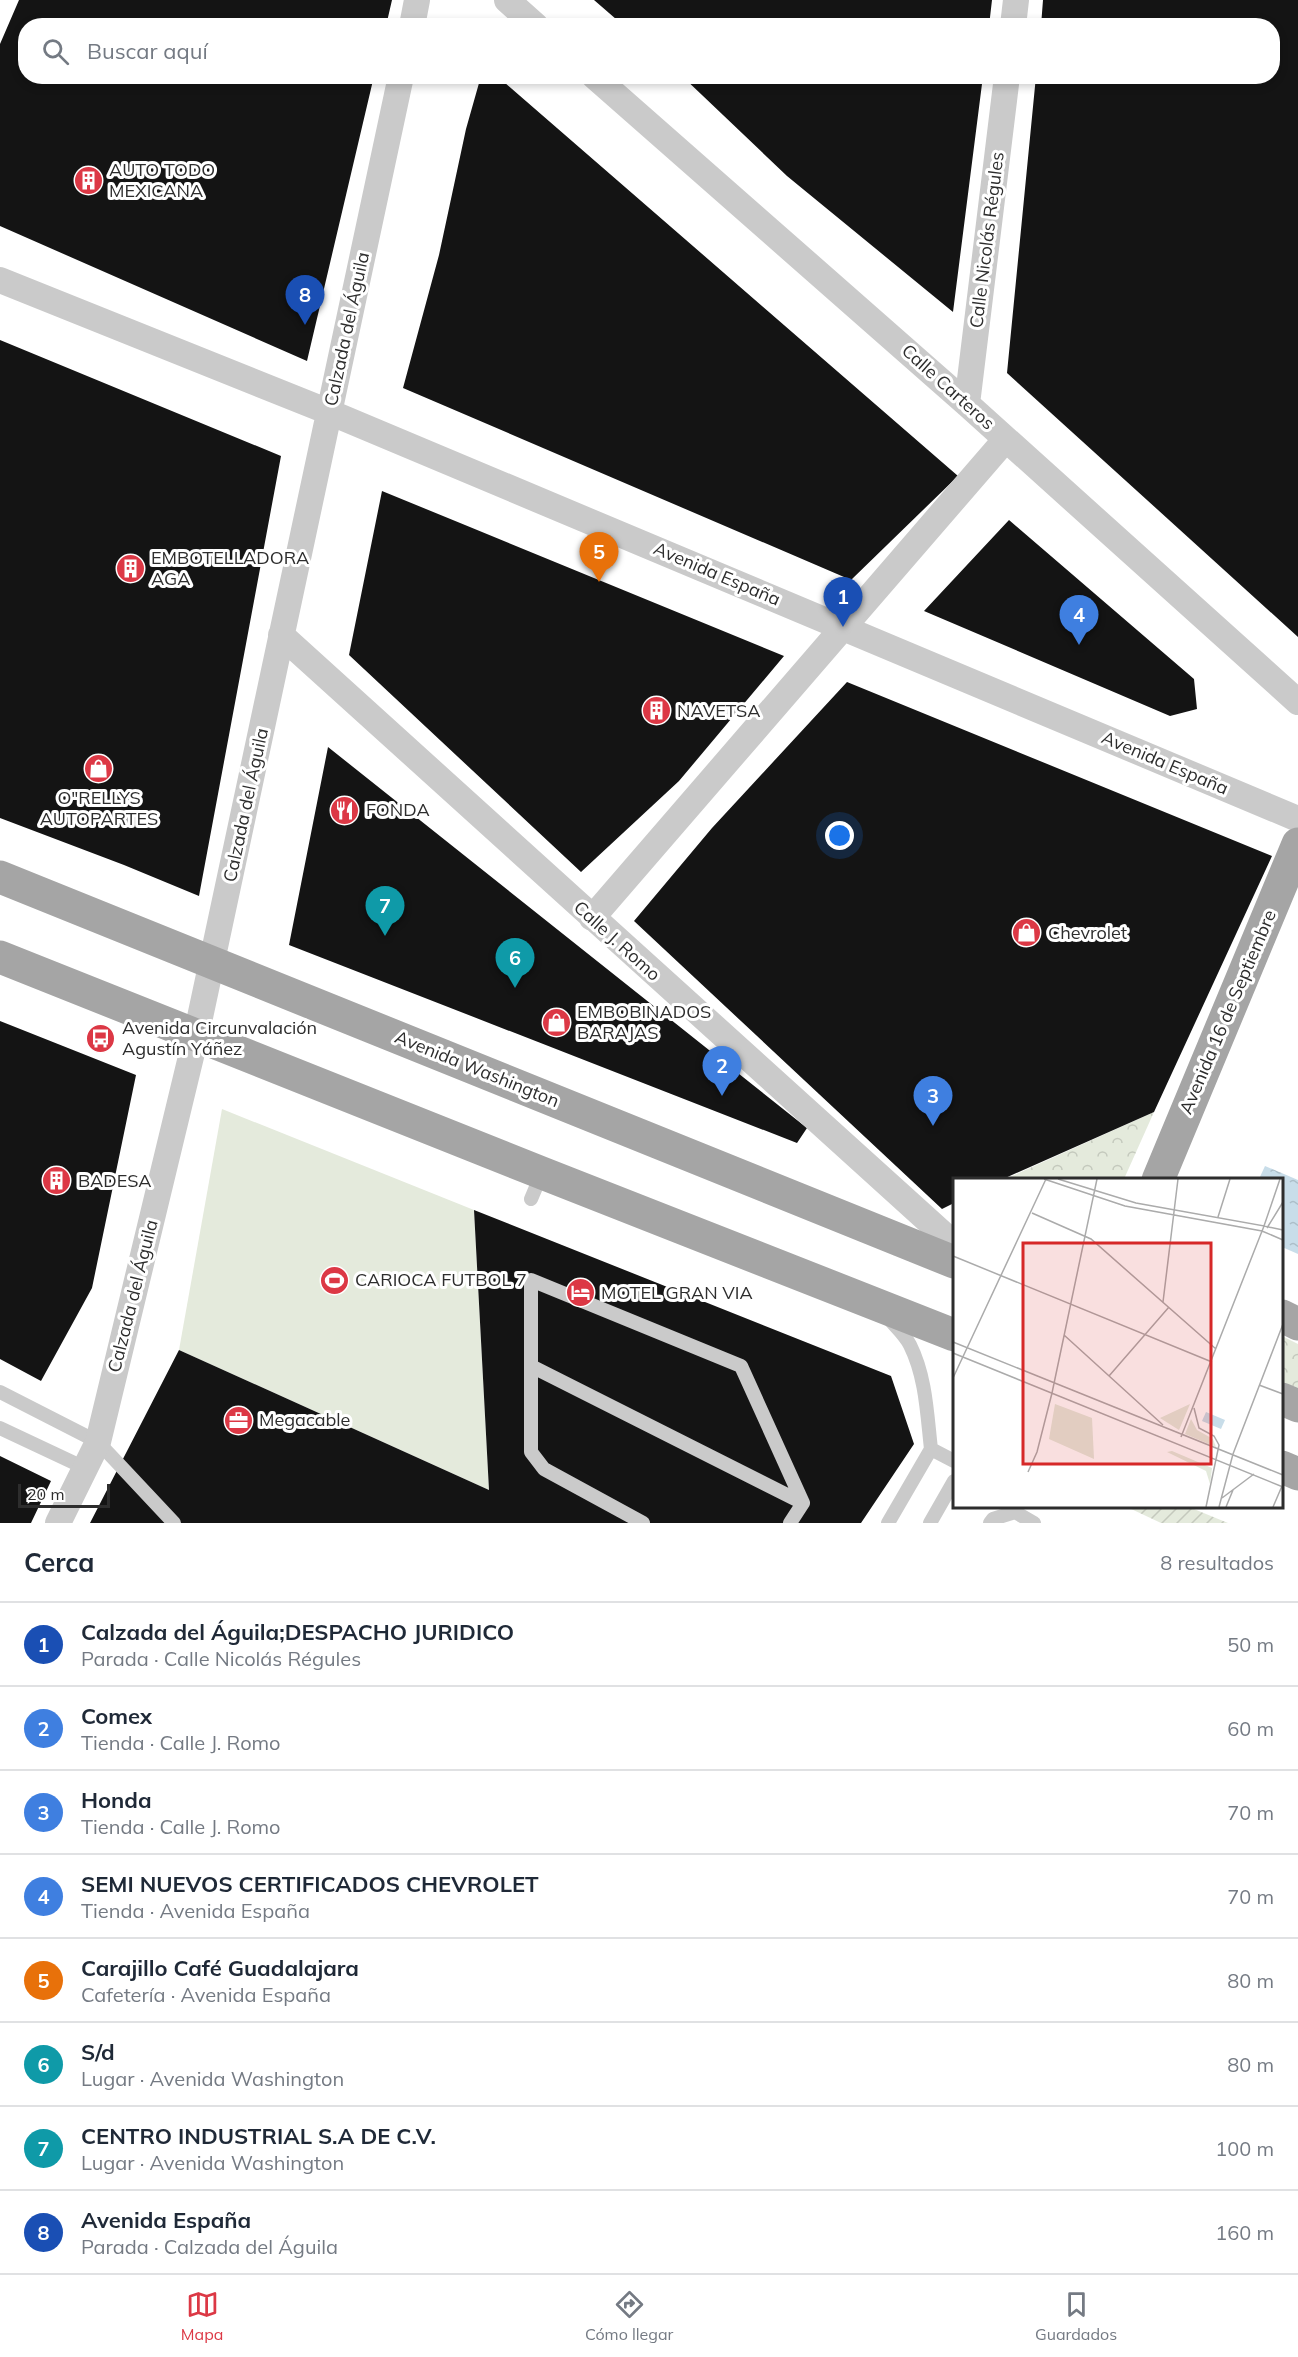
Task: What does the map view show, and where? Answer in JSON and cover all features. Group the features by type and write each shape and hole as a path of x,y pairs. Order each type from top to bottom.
{"main road":[{"name":"Avenida 16 de Septiembre","path":"1158,1178 1298,844"},
{"name":"Avenida Washington","path":"0,877 953,1262"},
{"path":"0,957 196,1036 537,1186 879,1306 953,1335"},
{"path":"1178,1133 1183,1178"},
{"path":"1283,1317 1298,1324"},
{"path":"1283,1400 1298,1406"},
{"path":"1283,1468 1298,1474"}],"street":[{"path":"414,18 417,0"},
{"path":"1014,18 1016,0"},
{"path":"515,3 529,18"},
{"name":"Calzada del Águila","path":"58,1523 98,1442 196,1036 399,84"},
{"name":"Calle Carteros","path":"603,84 968,404 1298,702"},
{"name":"Calle Nicolás Régules","path":"968,404 1006,84"},
{"name":"Avenida España","path":"0,280 329,412 1298,819"},
{"path":"592,918 1006,439"},
{"name":"Calle J. Romo","path":"281,635 953,1243"}],"lane":[{"path":"643,1523 544,1469 531,1452 531,1280 741,1366 803,1503"},
{"path":"879,1306 909,1343 918,1367 927,1404 931,1449 888,1523"},
{"path":"531,1366 803,1503"},
{"path":"0,1392 98,1442 174,1523"},
{"path":"0,1428 85,1468"},
{"path":"931,1449 953,1460"},
{"path":"930,1523 953,1483"},
{"path":"790,1523 803,1503"},
{"path":"990,1523 993,1519 1015,1512 1034,1523"}],"green space":[{"name":"CARIOCA FUTBOL 7","path":"222,1109 474,1210 489,1490 179,1350"},
{"path":"1154,1112 1124,1178 1007,1178"},
{"path":"1283,1336 1298,1344 1298,1389 1283,1383"},
{"path":"1129,1508 1191,1508 1228,1523 1161,1523"}],"water":[{"path":"1265,1166 1298,1180 1298,1254 1283,1247 1283,1178 1259,1178"}],"building":[{"path":"19,0 392,0 388,18 18,18 18,84 372,84 307,361 0,226 0,44"},
{"path":"594,0 992,0 990,18 615,18"},
{"path":"1043,0 1298,0 1298,637 1007,373 1035,84 1280,84 1280,18 1042,18"},
{"path":"479,84 506,84 958,476 851,580 403,388 439,255 466,129"},
{"path":"690,84 982,84 953,312 787,176"},
{"name":"EMBOTELLADORA AGA","path":"0,340 281,456 199,896 0,818"},
{"path":"382,491 784,656 679,781 581,872 349,655"},
{"path":"1009,520 1194,679 1197,709 1170,716 924,611"},
{"name":"Chevrolet","path":"847,682 1272,856 1154,1112 1005,1178 953,1178 953,1204 942,1209 634,921 712,828"},
{"path":"328,747 807,1128 797,1143 289,945"},
{"name":"BADESA","path":"0,1021 136,1075 92,1288 41,1381 0,1359"},
{"name":"MOTEL GRAN VIA","path":"474,1210 891,1376 914,1444 861,1523 90,1523 179,1350 489,1490"},
{"path":"0,1456 51,1481 31,1523 0,1523"}],"place":[{"name":"AUTO TODO MEXICANA","path":"88,180"},
{"name":"Avenida España","path":"305,325"},
{"name":"EMBOTELLADORA AGA","path":"130,568"},
{"name":"Carajillo Café Guadalajara","path":"599,582"},
{"name":"Calzada del Águila;DESPACHO JURIDICO","path":"843,627"},
{"name":"SEMI NUEVOS CERTIFICADOS CHEVROLET","path":"1079,645"},
{"name":"NAVETSA","path":"656,711"},
{"name":"O\"RELLYS AUTOPARTES","path":"99,769"},
{"name":"FONDA","path":"345,810"},
{"name":"Chevrolet","path":"1027,933"},
{"name":"CENTRO INDUSTRIAL S.A DE C.V.","path":"385,936"},
{"name":"S/d","path":"515,988"},
{"name":"EMBOBINADOS BARAJAS","path":"556,1022"},
{"name":"Avenida Circunvalación Agustín Yáñez","path":"101,1038"},
{"name":"Comex","path":"722,1096"},
{"name":"Honda","path":"933,1126"},
{"name":"BADESA","path":"57,1181"},
{"name":"CARIOCA FUTBOL 7","path":"334,1280"},
{"name":"MOTEL GRAN VIA","path":"580,1293"},
{"name":"Megacable","path":"238,1420"}]}
